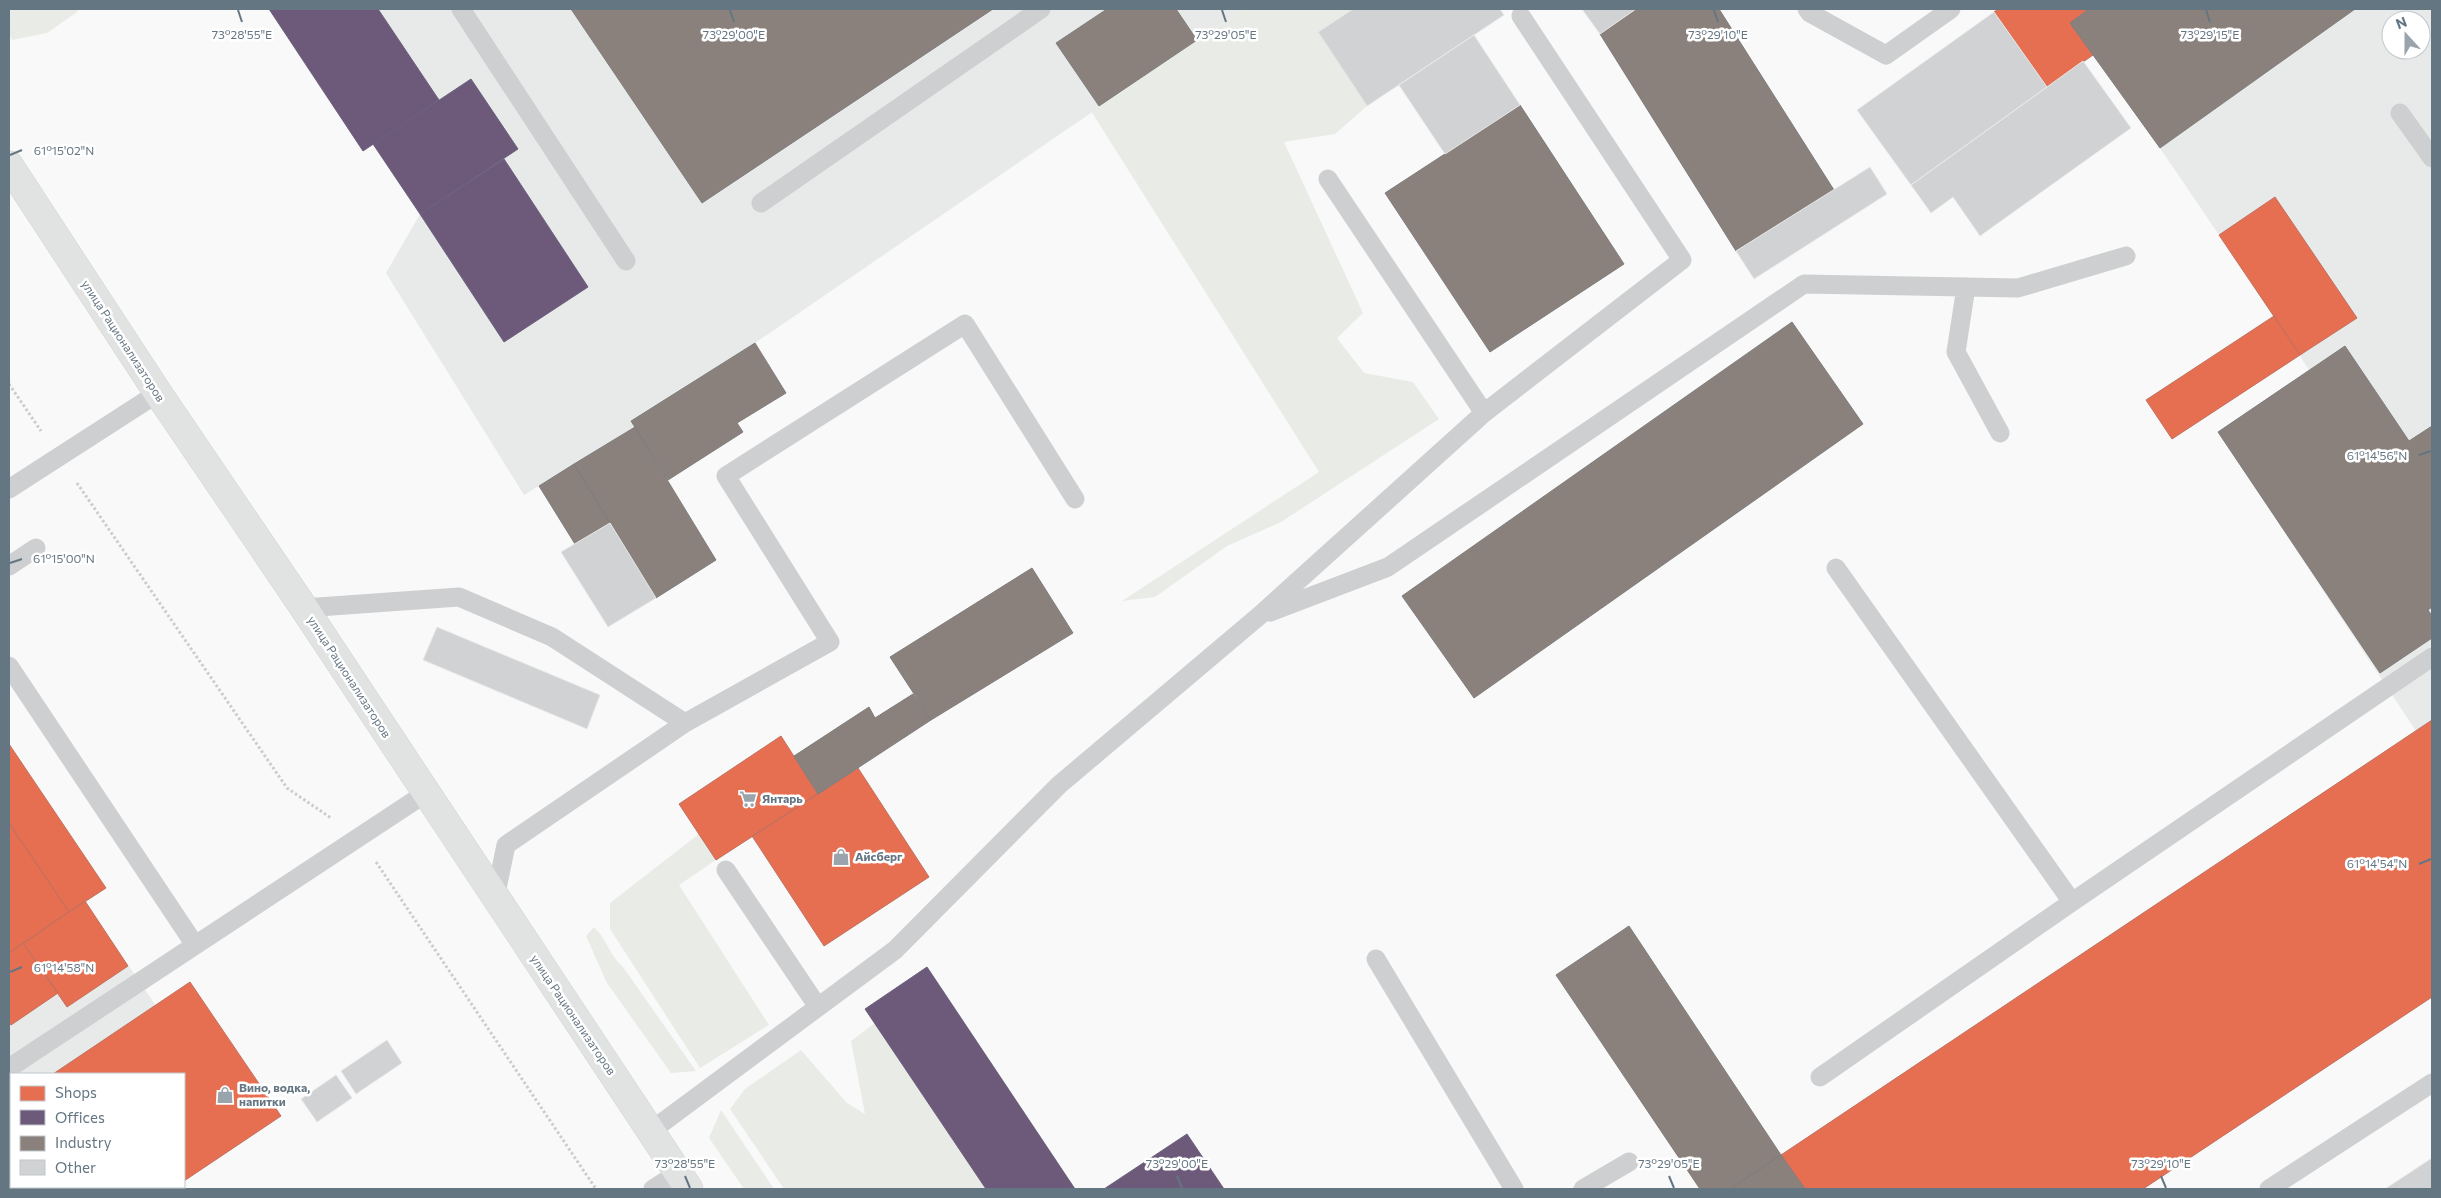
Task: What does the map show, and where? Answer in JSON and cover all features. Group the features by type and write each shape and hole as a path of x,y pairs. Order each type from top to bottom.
{"main road":[{"name":"улица Рационализаторов","path":"9,166 158,393 304,608 684,1181"}],"lane":[{"path":"461,9 626,261"},
{"path":"761,203 1041,9"},
{"path":"1806,9 1886,55 1951,9"},
{"path":"650,1131 895,950 1059,785 1259,616 1484,414 1682,260 1521,16"},
{"path":"2400,113 2432,158"},
{"path":"1328,179 1484,414"},
{"path":"1259,616 1388,567 1804,284 2018,288 2126,256"},
{"path":"1966,287 1956,352 2000,433"},
{"path":"495,898 506,845 684,724 830,642 726,476 965,324 1075,499"},
{"path":"9,489 158,393"},
{"path":"9,566 36,548"},
{"path":"1836,568 2072,902"},
{"path":"304,608 459,597 552,637 684,724"},
{"path":"1820,1077 2072,902 2432,657"},
{"path":"9,666 195,945"},
{"path":"9,1068 426,793"},
{"path":"726,870 818,1007"},
{"path":"1376,959 1514,1189"},
{"path":"2269,1189 2432,1083"},
{"path":"1584,1189 1629,1162"},
{"path":"653,1189 684,1181"}],"path":[{"path":"9,384 287,788 359,837 596,1189"}],"shaded area":[{"path":"9,9 78,9 77,12 47,33 12,40 9,34"},
{"path":"269,9 1243,9 755,343 631,420 635,427 524,495 386,273 420,214 374,144 363,151"},
{"path":"1243,9 1353,9 1318,32 1367,106 1335,134 1284,142 1363,313 1337,338 1364,373 1413,382 1439,419 1281,522 1227,546 1155,597 1122,601 1319,472 1091,111"},
{"path":"2089,9 2432,9 2432,720 2416,731 2218,432 2309,370 2160,148 2070,23"},
{"path":"9,823 69,912 85,901 156,1006 281,1116 185,1180 185,1073 10,1073 10,1188 173,1188 9,1189"},
{"path":"699,834 716,860 679,885 769,1025 700,1068 610,929 610,903"},
{"path":"594,927 696,1071 671,1073 607,983 586,936"},
{"path":"875,1023 986,1189 784,1189 730,1109 745,1089 801,1050 847,1103 865,1114 851,1041"},
{"path":"721,1110 774,1189 744,1189 709,1138"}],"building: Shops":[{"path":"1998,9 2089,9 2070,23 2093,55 2047,87 1994,12"},
{"path":"2275,197 2357,318 2300,355 2219,235"},
{"path":"2274,316 2300,355 2172,439 2146,400"},
{"path":"2432,720 2432,997 2143,1189 1805,1189 1781,1155"},
{"name":"Янтарь","path":"781,736 818,794 716,860 679,804"},
{"path":"9,744 106,888 69,912 9,823"},
{"name":"Айсберг","path":"858,768 929,877 824,946 752,836"},
{"path":"9,823 69,912 9,953"},
{"path":"85,901 128,966 67,1007 23,943"},
{"path":"23,943 58,993 11,1025 9,1022 9,953"},
{"name":"Вино, водка, напитки","path":"190,982 281,1116 185,1180 185,1073 54,1073"},
{"path":"9,1104 10,1188 173,1188 9,1189"}],"building: Offices":[{"path":"269,9 378,9 439,100 363,151"},
{"path":"471,79 518,149 420,214 373,144"},
{"path":"504,159 588,287 504,342 420,214"},
{"path":"927,967 1075,1189 986,1189 865,1009"},
{"path":"1187,1134 1224,1189 1104,1189"}],"building: Industry":[{"path":"571,9 993,9 702,203"},
{"path":"1107,9 1176,9 1197,40 1099,106 1056,43"},
{"path":"1636,9 1719,9 1834,190 1736,251 1600,34"},
{"path":"2089,9 2355,9 2160,148 2070,23"},
{"path":"1520,105 1624,264 1490,352 1385,193"},
{"path":"1792,322 1863,424 1474,698 1402,596"},
{"path":"755,343 786,393 737,423 743,432 668,480 631,421"},
{"path":"2345,346 2409,441 2432,426 2432,607 2428,610 2432,616 2432,638 2380,673 2218,432"},
{"path":"635,427 716,560 656,598 574,464"},
{"path":"574,464 610,523 575,544 539,486"},
{"path":"1032,568 1073,633 931,720 890,657"},
{"path":"913,694 931,720 818,794 794,756 869,707 875,718"},
{"path":"1629,926 1781,1155 1730,1189 1700,1189 1556,975"},
{"path":"1781,1155 1805,1189 1730,1189"}],"building: Other":[{"path":"1353,9 1500,9 1504,15 1367,106 1318,32"},
{"path":"1582,9 1636,9 1600,34"},
{"path":"1994,12 2047,87 1911,185 1857,110"},
{"path":"1474,35 1520,105 1445,154 1399,85"},
{"path":"2083,61 2131,128 1980,236 1953,197 1931,213 1911,185"},
{"path":"1870,167 1887,194 1754,279 1736,251"},
{"path":"610,523 656,598 608,627 561,552"},
{"path":"437,627 600,695 587,729 423,660"},
{"path":"387,1040 402,1063 356,1094 341,1071"},
{"path":"336,1075 352,1098 317,1122 301,1099"},
{"path":"2432,1158 2432,1189 2385,1189"}],"place":[{"name":"Янтарь","path":"748,799"},
{"name":"Айсберг","path":"841,857"},
{"name":"Вино, водка, напитки","path":"225,1095"}]}
